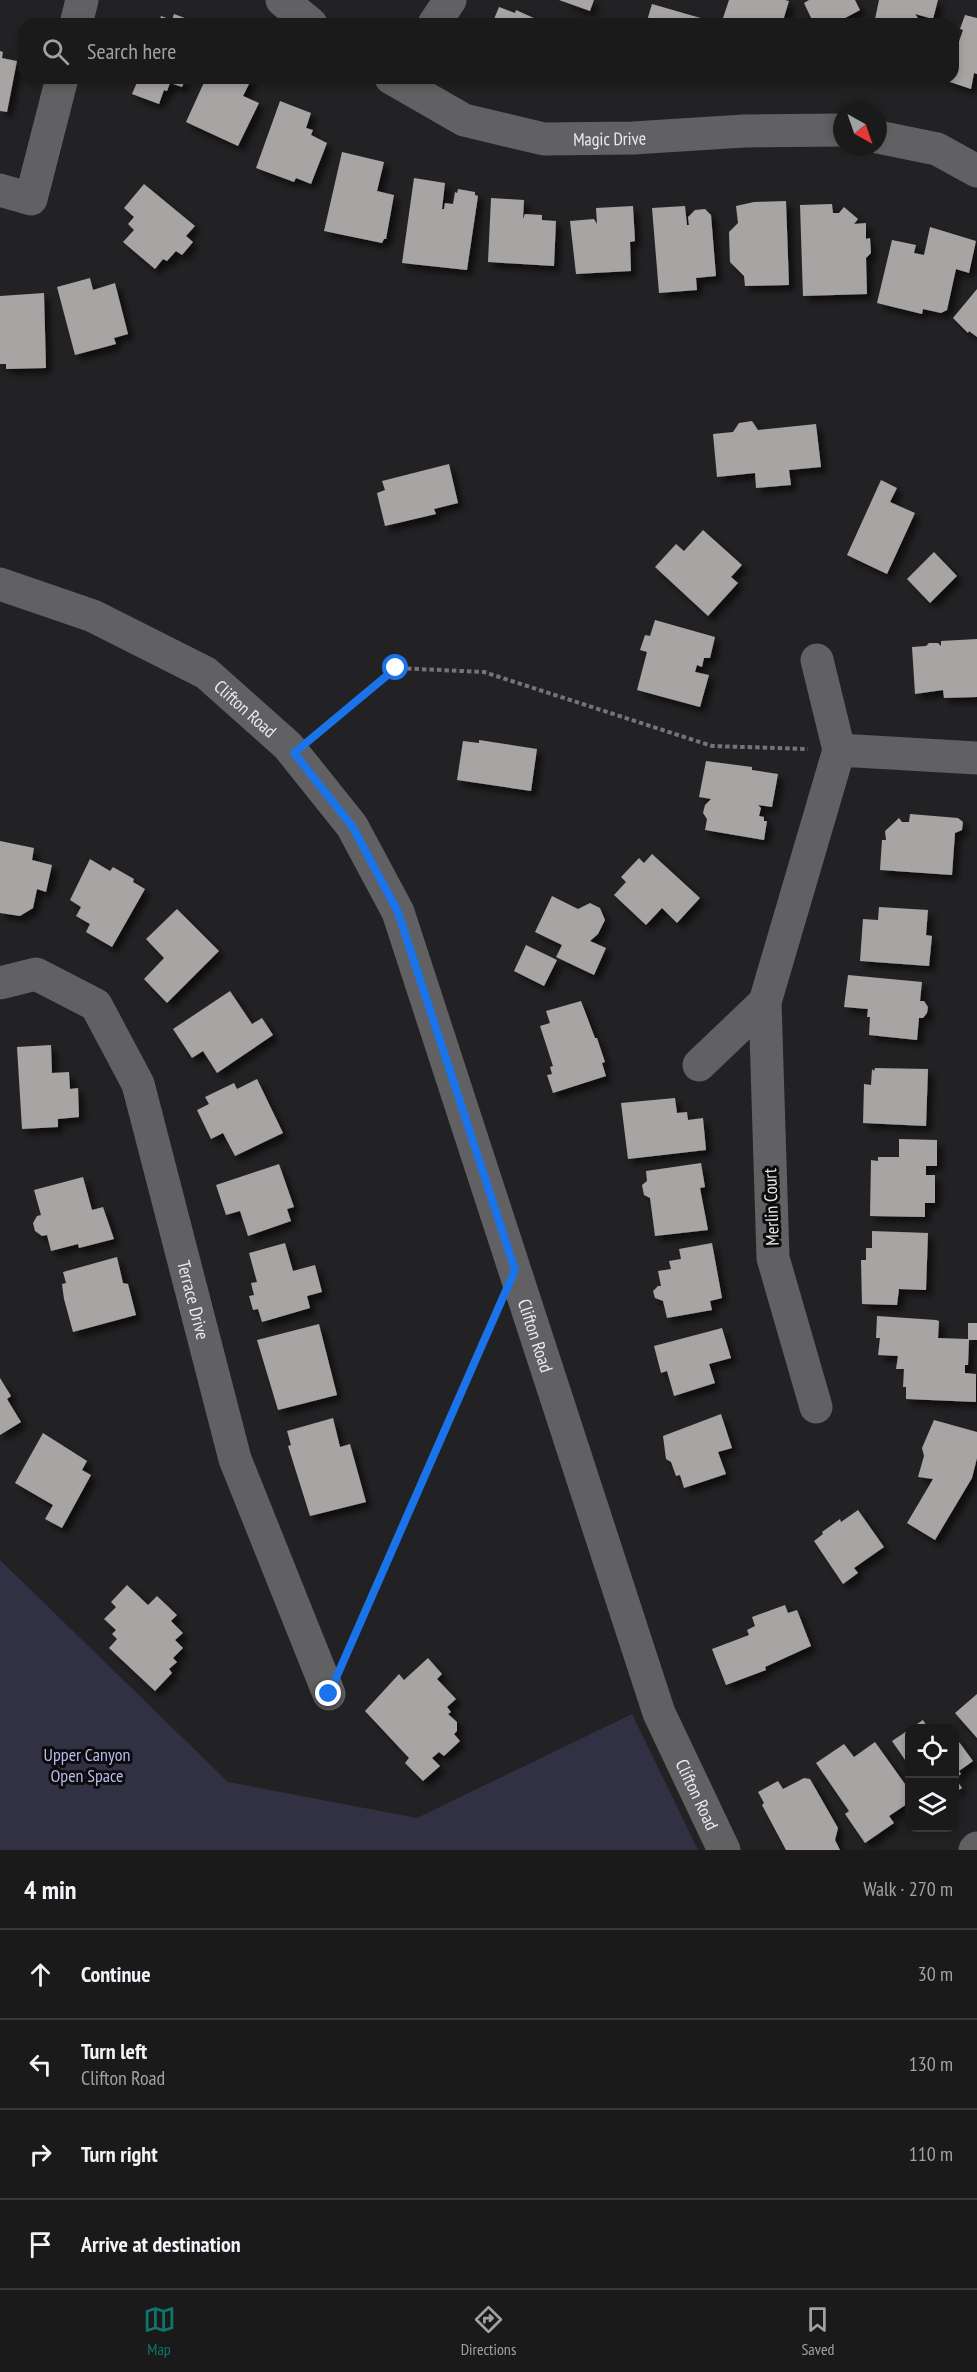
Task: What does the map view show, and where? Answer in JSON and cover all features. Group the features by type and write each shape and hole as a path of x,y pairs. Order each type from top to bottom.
{"street":[{"path":"78,18 82,0"},
{"path":"282,0 304,18"},
{"path":"438,18 450,0"},
{"path":"0,190 31,199 60,84"},
{"name":"Magic Drive","path":"404,84 464,120 544,139 633,138 744,131 833,130"},
{"path":"887,139 937,149 977,171"},
{"name":"Clifton Road","path":"0,584 93,616 206,673 294,753 352,826 398,912 659,1713 724,1850"},
{"name":"Merlin Court","path":"816,1407 773,1258 765,1002 839,750 818,660"},
{"path":"839,750 977,758"},
{"name":"Terrace Drive","path":"0,983 36,974 96,1005 138,1084 235,1459 329,1694"},
{"name":"Merlin Court","path":"699,1065 765,1002"}],"path":[{"path":"294,753 396,668 484,672 712,746 839,750"},
{"path":"329,1694 515,1270"}],"green space":[{"name":"Upper Canyon Open Space","path":"0,1560 228,1782 417,1818 632,1714 698,1850 0,1850"}],"building":[{"path":"559,0 594,0 590,11"},
{"path":"729,0 789,1 784,18 723,18"},
{"path":"809,0 855,0 860,10 845,18 811,18 804,3"},
{"path":"879,0 938,0 933,18 915,14 918,18 875,18"},
{"path":"652,4 701,18 648,18"},
{"path":"499,7 515,13 516,10 534,18 494,18"},
{"path":"174,14 185,18 173,18"},
{"path":"965,15 977,18 977,74 974,73 971,89 956,84 959,84 959,41 963,30 960,29"},
{"path":"0,51 3,52 2,58 17,61 7,112 0,111"},
{"path":"136,84 170,84 167,91 164,90 159,104 132,94"},
{"path":"203,84 249,84 243,96 259,103 238,146 186,122"},
{"path":"280,101 311,113 306,128 313,130 311,135 327,143 311,184 296,178 294,182 256,168"},
{"path":"342,152 384,162 377,191 394,195 386,239 382,243 324,231"},
{"path":"414,178 445,183 442,209 445,203 453,204 455,192 457,193 458,189 475,192 478,196 467,270 402,263"},
{"path":"144,184 195,226 186,236 193,242 182,255 176,251 167,261 163,259 155,269 123,242 134,230 128,224 134,217 124,208"},
{"path":"491,198 524,200 523,219 525,214 542,215 542,220 556,221 554,266 488,262"},
{"path":"786,201 789,285 745,286 744,276 730,262 729,232 738,223 736,206 754,202"},
{"path":"832,204 833,213 839,213 844,207 858,219 854,224 866,223 866,239 870,238 871,253 866,258 867,294 803,296 800,205"},
{"path":"633,206 635,241 630,242 631,271 576,274 570,221 594,219 597,224 596,208"},
{"path":"685,206 687,225 689,225 688,217 695,210 705,209 711,215 716,276 696,278 697,290 659,293 652,208"},
{"path":"930,227 976,241 969,273 956,269 947,310 941,313 923,309 922,314 877,303 892,240 916,245 914,253 924,255"},
{"path":"90,278 93,290 115,283 128,334 114,338 116,344 75,355 57,287"},
{"path":"977,289 977,337 969,331 968,333 953,318"},
{"path":"44,293 46,368 6,369 6,364 0,364 0,296"},
{"path":"752,421 758,430 816,424 821,467 789,470 791,485 756,488 755,473 717,477 713,434 733,432 739,423"},
{"path":"449,464 458,503 434,509 436,514 385,526 377,493 385,490 382,481"},
{"path":"881,480 897,488 890,502 915,513 887,574 847,555"},
{"path":"703,530 742,565 731,577 738,583 708,616 655,567 676,544 684,551"},
{"path":"934,552 957,576 930,603 907,579"},
{"path":"655,620 715,637 710,658 704,658 702,667 697,665 695,672 709,675 700,707 637,690 647,652 640,650 645,635 650,636"},
{"path":"977,639 977,697 944,698 943,690 915,694 912,647 926,646 929,643 938,643 941,646 941,641"},
{"path":"479,740 537,749 531,791 457,780 463,741 479,743"},
{"path":"706,761 752,767 752,770 778,774 772,807 758,805 761,808 759,816 764,817 764,821 767,821 764,840 705,830 707,819 703,813 705,805 711,799 699,797"},
{"path":"910,814 958,818 963,822 962,830 955,833 952,875 880,870 882,840 886,840 885,831 899,818 902,822 909,822"},
{"path":"0,841 34,848 32,860 52,865 46,892 37,889 33,908 20,916 0,913"},
{"path":"652,854 700,898 677,923 662,908 646,925 614,895 626,882 621,877 639,858 644,863"},
{"path":"90,859 110,871 113,867 134,879 133,882 145,889 112,947 86,932 90,924 76,916 81,907 70,900"},
{"path":"552,896 578,909 590,903 600,908 605,920 598,934 590,941 606,948 594,975 556,957 562,945 535,932"},
{"path":"879,907 928,910 926,935 932,936 929,966 860,961 863,919 878,920"},
{"path":"177,909 219,951 167,1003 144,979 164,958 146,939"},
{"path":"526,945 557,960 544,986 514,971"},
{"path":"848,975 922,982 920,1001 924,1001 928,1007 923,1018 919,1018 917,1040 869,1035 868,1009 844,1007"},
{"path":"230,991 252,1024 262,1018 273,1035 217,1073 203,1051 192,1058 173,1029"},
{"path":"581,1001 605,1062 602,1063 606,1076 553,1093 547,1075 552,1074 550,1067 553,1066 540,1026 550,1023 546,1011"},
{"path":"51,1045 52,1073 69,1072 70,1089 78,1088 79,1117 58,1119 58,1127 22,1129 17,1047"},
{"path":"875,1068 928,1069 926,1126 863,1123 864,1084 871,1085 872,1069 874,1071"},
{"path":"257,1079 283,1133 235,1156 223,1133 211,1139 197,1110 209,1104 205,1097 234,1083 237,1089"},
{"path":"675,1098 677,1113 687,1112 688,1120 703,1118 706,1150 628,1159 621,1103"},
{"path":"899,1139 937,1140 937,1166 926,1166 926,1175 935,1175 935,1203 925,1203 925,1217 870,1216 871,1160 878,1161 878,1157 899,1157"},
{"path":"701,1163 705,1187 700,1188 708,1230 655,1236 650,1198 644,1195 642,1185 647,1181 646,1171"},
{"path":"279,1164 294,1207 287,1209 291,1221 248,1236 240,1211 226,1215 216,1185"},
{"path":"83,1177 92,1210 103,1207 114,1239 79,1248 78,1244 51,1251 47,1235 42,1236 35,1231 33,1223 37,1216 41,1215 34,1190"},
{"path":"872,1231 928,1233 926,1290 899,1289 897,1305 862,1304 861,1260 866,1260 866,1248 872,1248"},
{"path":"285,1243 293,1271 315,1265 322,1292 307,1296 310,1308 262,1322 258,1309 253,1310 249,1296 254,1295 251,1283 257,1282 249,1253"},
{"path":"712,1243 722,1298 710,1301 712,1310 667,1318 663,1301 655,1298 653,1291 661,1286 658,1271 671,1269 669,1261 681,1259 679,1249"},
{"path":"117,1257 123,1283 128,1284 136,1315 73,1332 64,1299 62,1284 66,1283 63,1272"},
{"path":"877,1316 939,1321 938,1338 968,1339 968,1323 977,1323 977,1340 969,1340 968,1365 965,1365 965,1373 976,1374 976,1402 906,1399 906,1387 903,1387 904,1369 896,1369 898,1356 878,1355 880,1338 876,1338"},
{"path":"319,1324 337,1395 278,1410 257,1340"},
{"path":"722,1328 731,1358 709,1364 715,1383 674,1396 667,1371 661,1373 654,1346"},
{"path":"0,1378 11,1396 7,1399 21,1422 0,1435"},
{"path":"721,1414 732,1448 718,1452 726,1474 684,1488 680,1475 676,1476 671,1462 666,1459 663,1436"},
{"path":"333,1418 340,1447 350,1444 366,1502 310,1516 288,1446 291,1445 287,1431"},
{"path":"934,1420 977,1432 977,1458 972,1478 935,1540 907,1523 933,1479 918,1477 924,1456 922,1448"},
{"path":"43,1433 87,1461 82,1470 91,1475 62,1528 45,1519 53,1505 15,1483"},
{"path":"858,1510 884,1547 854,1568 858,1573 843,1584 814,1541 840,1519 841,1522"},
{"path":"127,1585 148,1605 157,1596 177,1615 171,1621 183,1633 175,1640 183,1648 173,1658 177,1662 169,1669 172,1673 155,1691 109,1648 117,1639 112,1634 116,1630 104,1619 116,1607 111,1602"},
{"path":"785,1605 788,1613 797,1610 811,1646 765,1667 766,1670 726,1685 712,1649 749,1635 747,1630 755,1626 752,1617"},
{"path":"428,1658 442,1674 437,1679 456,1699 447,1707 451,1712 448,1714 457,1722 457,1731 454,1734 460,1741 444,1756 439,1752 432,1758 440,1766 423,1781 405,1763 409,1758 365,1711 399,1674 404,1680"},
{"path":"977,1694 977,1738 955,1713"},
{"path":"905,1732 905,1760 892,1741"},
{"path":"875,1742 905,1784 905,1805 889,1816 894,1823 865,1843 845,1814 849,1811 816,1763 844,1744 854,1757"},
{"path":"959,1742 973,1761 959,1771"},
{"path":"804,1778 810,1779 838,1828 835,1840 840,1850 786,1850 762,1805 764,1803 758,1792 778,1781 783,1789"}],"route":[{"path":"329,1694 515,1270 398,912 352,826 294,753 396,668"}]}
